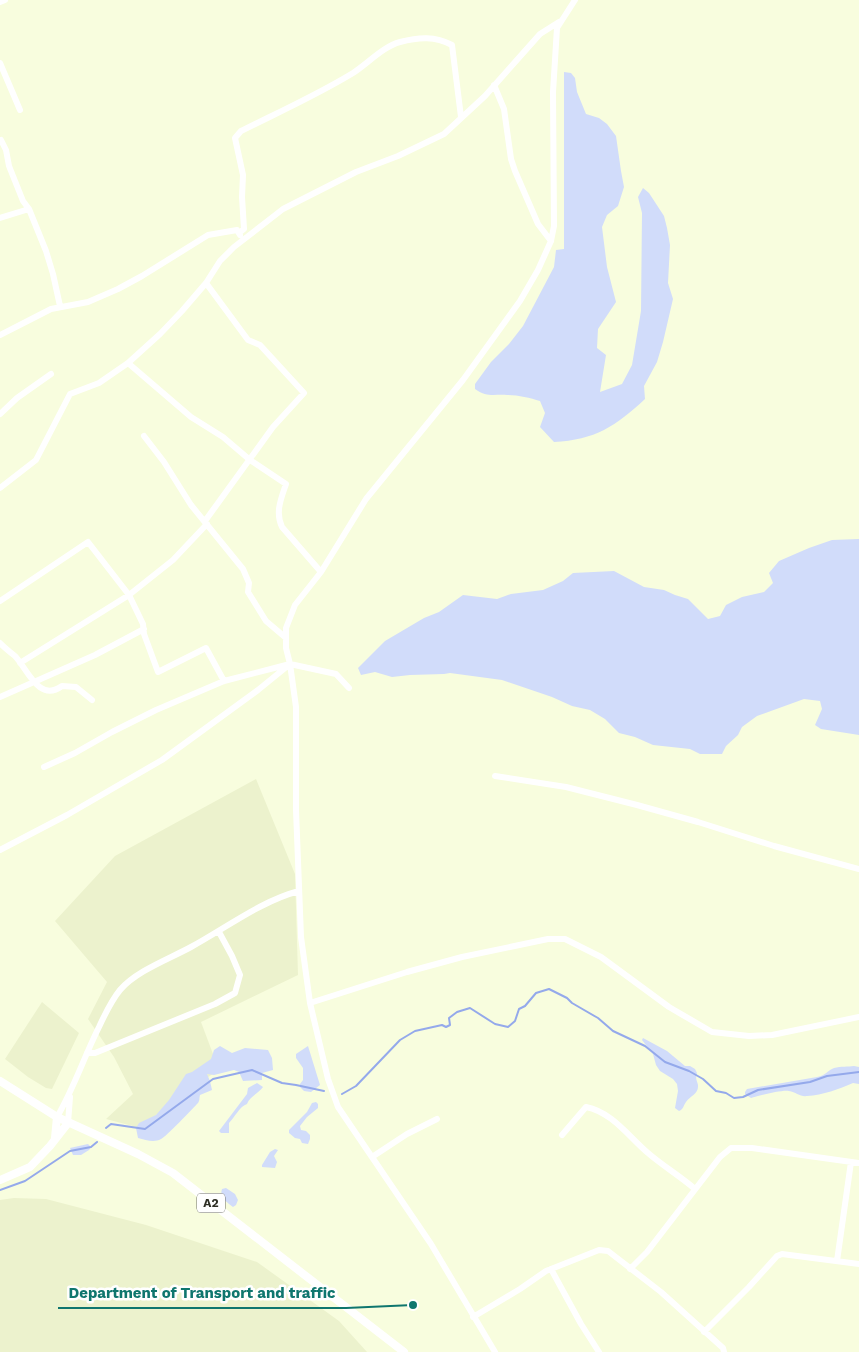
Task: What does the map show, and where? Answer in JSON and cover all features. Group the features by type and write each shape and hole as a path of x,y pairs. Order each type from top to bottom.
{"main road":[{"name":"A2","path":"0,1081 68,1123 138,1154 173,1174 404,1352"},
{"path":"55,1138 57,1117"},
{"path":"0,1180 30,1167 68,1123"}],"street":[{"path":"0,2 5,0"},
{"path":"495,1352 431,1244 338,1107 328,1079 310,1003 301,936 295,738 296,707 286,648 286,628 295,605 321,572 366,499 463,380 520,302 538,270 551,241 554,226 553,92 556,28 575,0"},
{"path":"0,488 36,460 70,394 99,383 128,363 160,334 206,283 220,261 243,239 283,209 356,172 398,156 444,134 494,85 540,34 560,21"},
{"path":"239,233 244,229 243,174 235,138 241,130 311,97 354,72 398,42 420,38 440,39 452,46 461,118"},
{"path":"0,63 20,110"},
{"path":"494,85 504,109 513,165 538,224 551,241"},
{"path":"1,140 23,201 30,209 53,274 60,306"},
{"path":"0,218 30,209"},
{"path":"0,335 33,317 60,306 88,302 118,289 208,235 237,230 243,239"},
{"path":"20,663 129,595 173,560 206,523 250,460 304,392 260,345 248,340 206,283"},
{"path":"128,363 190,417 234,445 250,460 286,484 277,513 279,520 282,527 321,572"},
{"path":"0,414 51,374"},
{"path":"144,436 164,462 191,505 242,569 250,583 248,592 266,621 286,638"},
{"path":"0,600 88,542 129,595 143,624 158,672 206,648 224,681"},
{"path":"0,697 95,655 144,629"},
{"path":"0,643 20,663 39,687 50,692 62,686 76,687 92,700"},
{"path":"0,850 162,760 252,695 290,664"},
{"path":"44,767 75,753 156,710 224,681 290,664 336,674 349,688"},
{"path":"495,776 566,787 638,805 774,846 859,869"},
{"path":"57,1117 70,1096 86,1053 106,1012 120,989 136,976 234,922 284,895 300,891"},
{"path":"86,1053 95,1053 235,994 240,975 232,956 218,932"},
{"path":"310,1003 407,972 462,957 548,939 565,939 601,958 669,1007 712,1032 749,1036 772,1035 859,1017"},
{"path":"68,1123 70,1096"},
{"path":"562,1136 582,1110 586,1107 592,1108 604,1113 649,1154 695,1189"},
{"path":"372,1157 406,1134 437,1119"},
{"path":"630,1269 647,1252 720,1157 732,1148 752,1148 859,1163"},
{"path":"837,1261 851,1162"},
{"path":"473,1317 552,1269 599,1250 608,1251 661,1292 723,1348 724,1352"},
{"path":"704,1332 777,1256 782,1254 859,1264"},
{"path":"552,1269 598,1352"}],"shaded area":[{"path":"564,72 571,73 575,78 577,92 586,114 599,118 607,124 616,136 624,187 618,206 607,215 602,227 607,267 616,302 598,329 597,348 606,355 600,392 622,384 632,365 641,311 642,213 638,197 643,188 649,193 664,216 670,245 668,283 673,299 657,362 644,386 645,399 624,417 604,430 581,438 554,442 540,427 545,413 540,401 515,396 487,395 475,389 475,384 491,362 523,326 554,267 556,250 564,249"},
{"path":"859,539 859,735 821,729 815,725 822,709 820,701 804,699 757,716 742,727 738,735 726,746 722,754 700,754 690,749 653,745 635,737 619,733 605,719 590,710 572,706 502,680 450,673 392,677 375,672 361,675 358,668 385,641 424,618 439,612 463,595 497,599 511,594 543,590 563,581 573,573 614,571 644,587 664,590 688,599 708,619 720,616 726,605 742,597 764,592 773,583 769,573 779,561 832,540"},
{"path":"256,779 295,874 298,975 201,1022 219,1070 185,1092 140,1128 106,1119 133,1094 114,1057 88,1019 107,982 55,921 115,856"},
{"path":"42,1002 79,1033 52,1089 46,1088 28,1077 5,1059"},
{"path":"643,1038 667,1051 685,1066 695,1069 697,1073 697,1091 681,1110 679,1111 675,1108 678,1091 677,1084 673,1079 660,1071 653,1054 642,1040"},
{"path":"220,1046 232,1053 245,1048 268,1050 272,1058 273,1070 262,1073 262,1080 243,1081 239,1072 234,1070 214,1075 207,1074 212,1090 200,1095 198,1103 168,1134 156,1141 138,1138 136,1128 139,1123 156,1115 169,1100 186,1074 211,1059 214,1050"},
{"path":"308,1046 320,1085 311,1092 304,1091 300,1087 303,1080 303,1068 296,1058 296,1054"},
{"path":"859,1067 859,1084 853,1083 825,1093 805,1096 786,1091 751,1098 745,1094 747,1089 817,1077 834,1068"},
{"path":"257,1083 263,1087 229,1123 229,1133 221,1133 219,1131 247,1094 248,1088"},
{"path":"316,1102 318,1108 300,1126 301,1130 306,1131 310,1135 308,1144 302,1143 300,1139 295,1138 289,1133 289,1130 307,1112 312,1103"},
{"path":"88,1144 91,1147 89,1150 81,1155 73,1155 70,1148"},
{"path":"275,1149 278,1150 274,1156 277,1162 275,1168 262,1167 270,1152"},
{"path":"226,1188 235,1194 238,1200 233,1207 224,1200 222,1195 222,1189"},
{"path":"14,1198 46,1199 146,1225 257,1262 339,1321 367,1352 0,1352 0,1200"}],"waterway":[{"path":"342,1094 356,1086 400,1040 415,1031 442,1025 446,1027 450,1025 449,1018 457,1012 470,1008 495,1024 508,1027 515,1021 519,1009 525,1006 536,993 549,989 598,1018 613,1031 645,1046 665,1062 689,1071 703,1079 716,1091 726,1093 734,1098 743,1097 758,1090 810,1082 827,1076 859,1072"},
{"path":"106,1128 111,1124 145,1129 213,1079 252,1070 282,1083 324,1091"},
{"path":"0,1190 25,1181 70,1151 91,1147 97,1142"}],"place":[{"name":"Department of Transport and traffic","path":"413,1305"}]}
